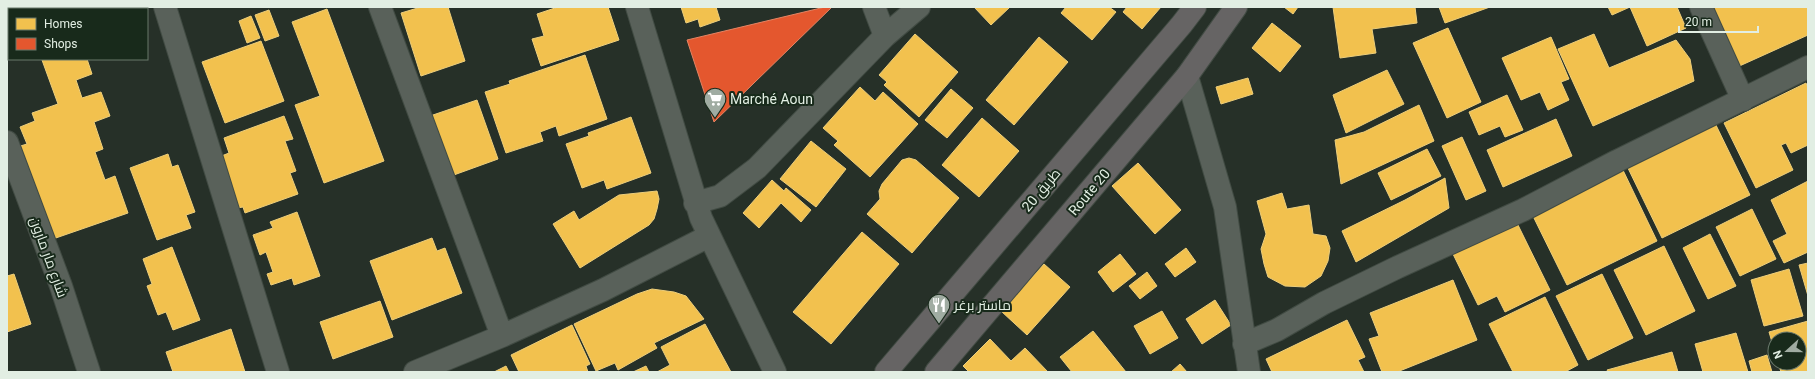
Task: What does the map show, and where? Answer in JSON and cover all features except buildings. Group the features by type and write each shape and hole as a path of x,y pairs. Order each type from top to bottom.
{"main road":[{"name":"طريق 20","path":"886,372 1195,7"},
{"name":"Route 20","path":"936,372 1187,76 1236,7"}],"street":[{"path":"165,7 278,372"},
{"path":"380,7 502,336"},
{"path":"637,7 656,64 695,202 709,236 776,372"},
{"path":"874,7 885,36"},
{"path":"695,202 720,196 757,168 885,36 919,7"},
{"path":"1701,7 1743,100"},
{"path":"1244,344 1277,330 1324,303 1398,267 1523,210 1617,161 1808,67"},
{"path":"1187,76 1225,207 1249,372"},
{"name":"شارع مار مارون","path":"7,142 61,286 89,372"},
{"path":"415,372 502,336 603,290 709,236"}],"place":[{"name":"Marché Aoun","path":"715,118"},
{"name":"ماستر برغر","path":"939,324"}]}
